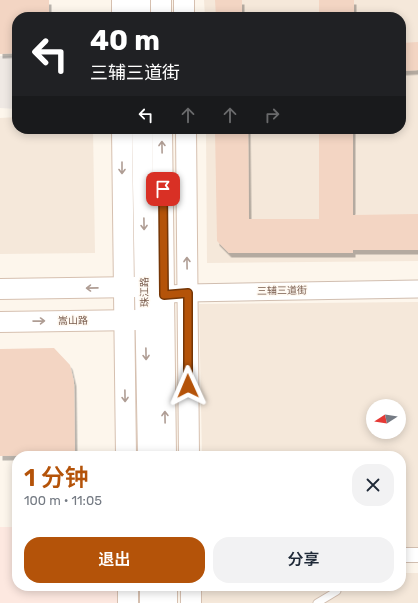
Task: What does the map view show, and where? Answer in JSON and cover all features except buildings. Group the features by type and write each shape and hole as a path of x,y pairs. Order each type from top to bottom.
{"main road":[{"path":"122,0 122,12"},
{"path":"140,0 140,12"},
{"path":"161,0 161,12"},
{"path":"184,0 184,12"},
{"path":"122,134 126,451"},
{"name":"珠江路","path":"142,134 152,292 166,451"},
{"name":"珠江路","path":"148,451 146,320 152,292 162,134"},
{"path":"186,134 189,451"},
{"path":"0,289 124,287 152,292"},
{"name":"嵩山路","path":"0,322 146,320"},
{"path":"128,591 128,603"},
{"path":"150,591 150,603"},
{"path":"167,591 167,603"},
{"path":"191,591 191,603"}],"street":[{"name":"三辅三道街","path":"152,292 188,293 418,289"},
{"path":"406,555 418,555"}],"lane":[{"path":"317,603 337,591"}],"shaded area":[{"path":"204,0 418,0 418,261 207,263 206,134 406,134 406,12 205,12"},
{"path":"0,56 12,56 12,109 0,108"},
{"path":"12,117 12,134 93,134 95,253 0,254 0,118"},
{"path":"418,302 418,548 406,549 406,451 202,451 199,304"},
{"path":"0,527 12,527 12,591 120,591 119,603 0,603"},
{"path":"406,573 418,573 418,603 199,603 199,591 406,591"}],"route":[{"path":"163,189 164,295 188,293 188,386"}]}
